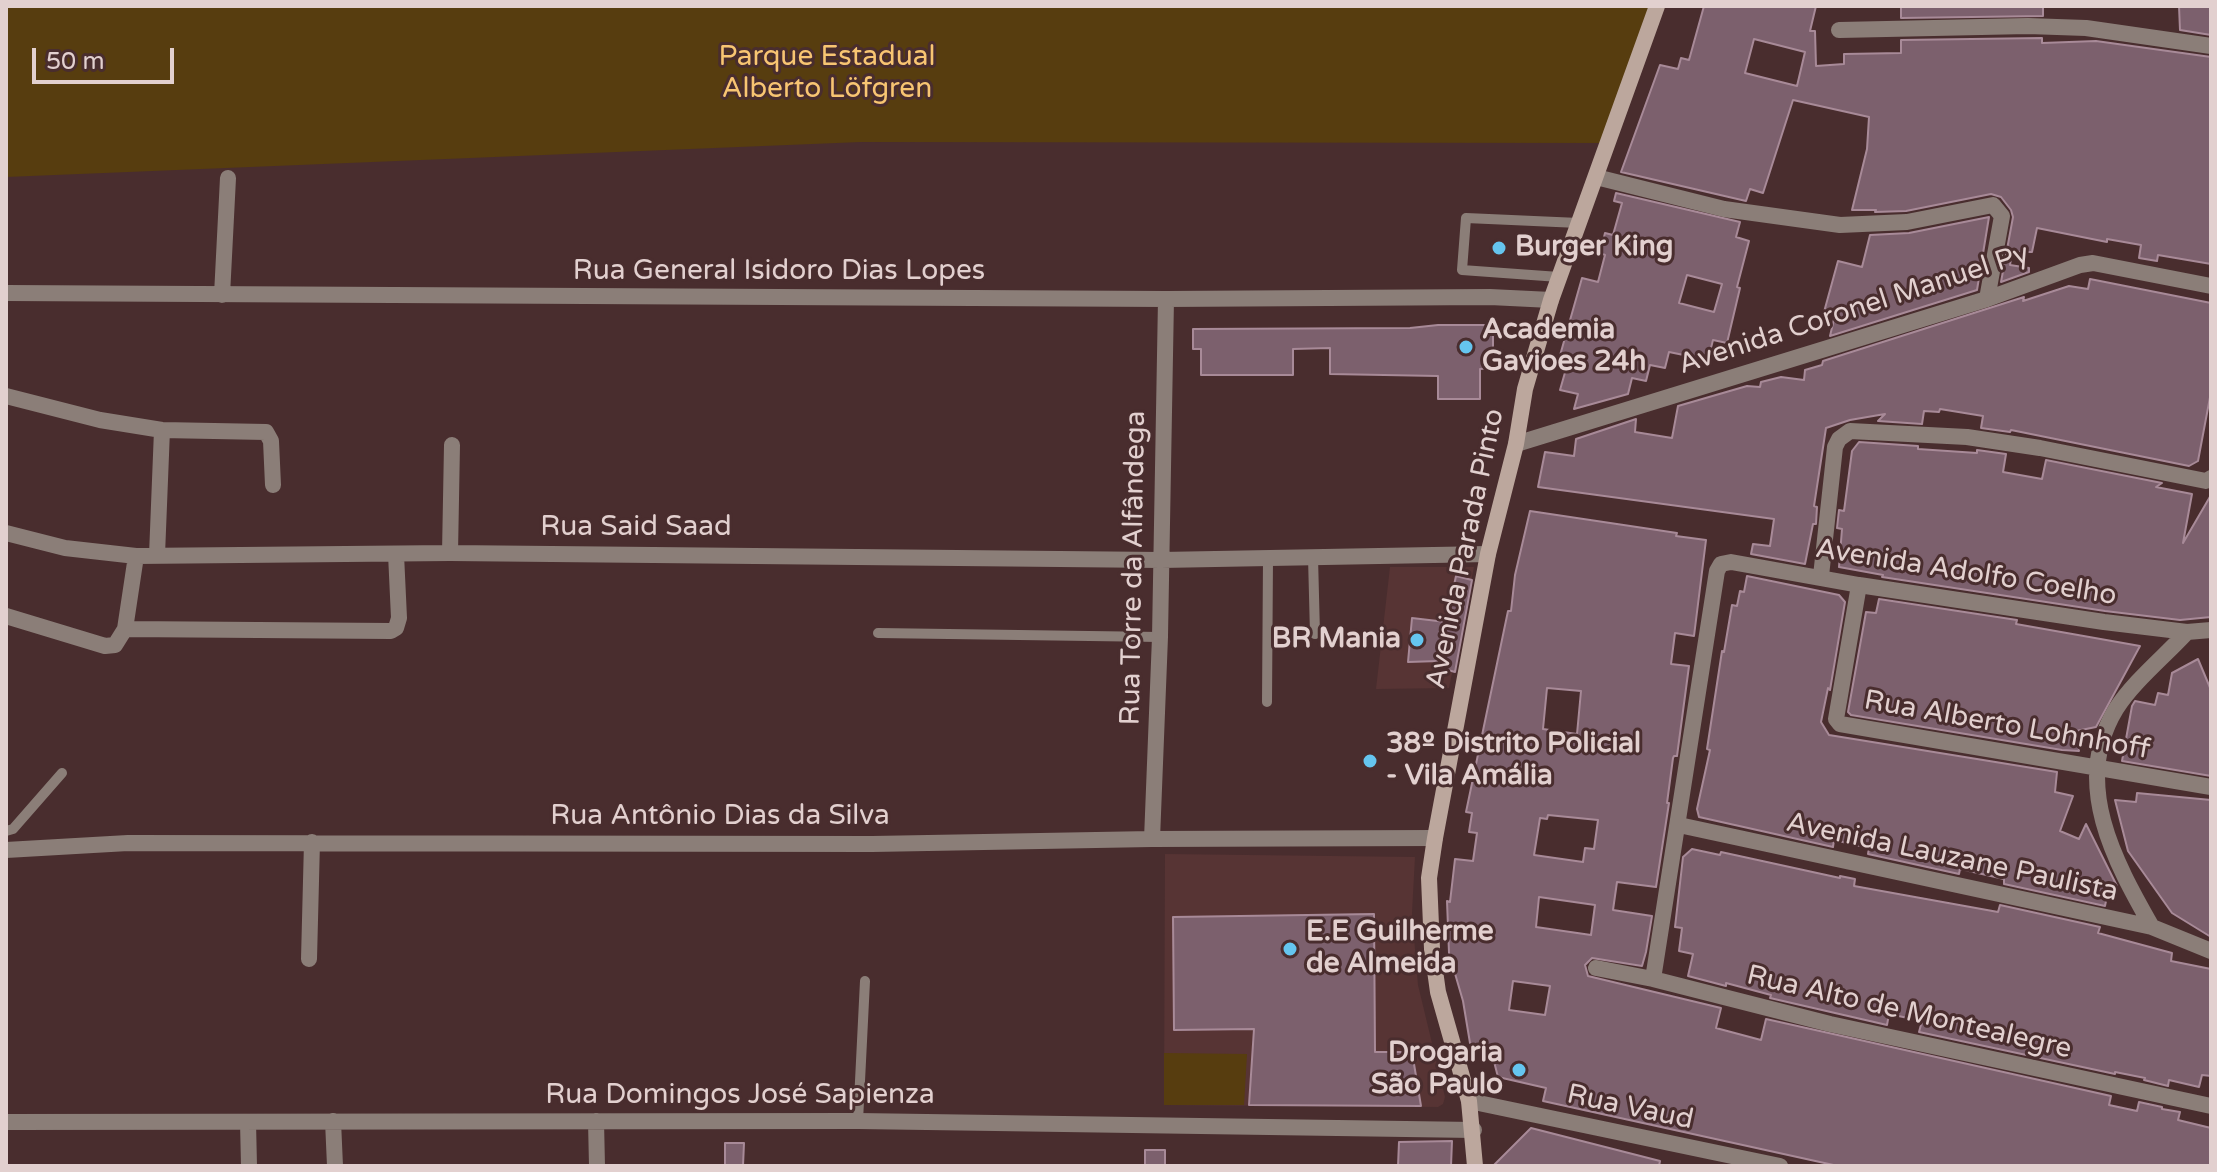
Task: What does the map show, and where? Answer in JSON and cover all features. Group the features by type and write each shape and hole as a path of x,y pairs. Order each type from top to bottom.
{"main road":[{"name":"Avenida Parada Pinto","path":"1475,1166 1469,1101 1438,992 1432,949 1429,878 1435,838 1488,554 1516,444 1525,389 1551,300 1657,6"}],"street":[{"path":"1839,30 2028,26 2086,28 2211,46"},
{"path":"1596,177 1724,209 1840,225 1907,222 1993,205 2002,216 1987,299"},
{"path":"222,295 228,178"},
{"name":"Avenida Coronel Manuel Py","path":"1516,444 1987,299 2071,267 2093,263 2211,286"},
{"name":"Rua General Isidoro Dias Lopes","path":"6,293 1166,299 1490,297 1551,300"},
{"name":"Rua Torre da Alfândega","path":"1152,839 1160,637 1166,299"},
{"path":"6,396 88,418 162,430 266,432 271,441 273,485"},
{"path":"157,555 162,430"},
{"path":"1821,576 1835,447 1839,439 1850,431 1967,437 2206,481 2211,478"},
{"path":"450,553 452,445"},
{"name":"Rua Said Saad","path":"6,533 65,548 136,556 450,553 1161,560 1488,554"},
{"path":"125,629 391,631 396,628 399,618 396,554"},
{"path":"6,616 105,646 115,645 125,629 136,556"},
{"name":"Avenida Adolfo Coelho","path":"1679,825 1717,571 1721,564 1731,562 1859,585 2187,632 2211,630"},
{"name":"Rua Alberto Lohnhoff","path":"1859,585 1838,722 2211,787"},
{"path":"2152,927 2119,869 2105,830 2099,803 2098,766 2106,728 2118,707 2187,632"},
{"path":"1653,979 1679,825"},
{"name":"Avenida Lauzane Paulista","path":"1679,825 2152,927 2211,951"},
{"name":"Rua Antônio Dias da Silva","path":"9,846 312,842 872,844 1435,838"},
{"path":"309,959 312,842"},
{"name":"Rua Alto de Montealegre","path":"1596,968 1653,979 1830,1024 2211,1106"},
{"name":"Rua Vaud","path":"1469,1101 1780,1166"},
{"path":"333,1121 335,1166"},
{"path":"596,1121 597,1166"},
{"name":"Rua Domingos José Sapienza","path":"6,1122 858,1121 1474,1130"},
{"path":"248,1122 249,1166"}],"lane":[{"path":"1559,277 1462,270 1466,218 1579,223"},
{"path":"1313,557 1315,634"},
{"path":"1267,702 1268,559"},
{"path":"878,633 1160,637"},
{"path":"6,831 13,829 62,773"},
{"path":"858,1121 865,981"}],"shaded area":[{"path":"1390,567 1474,567 1449,688 1376,689"},
{"name":"E.E Guilherme de Almeida","path":"1165,854 1415,857 1412,913 1418,985 1445,1097 1443,1104 1438,1107 1164,1105"}],"green space":[{"name":"Parque Estadual Alberto Löfgren","path":"6,6 1649,6 1602,143 861,142 6,177"},
{"path":"1164,1053 1247,1054 1244,1105 1164,1105"}],"building":[{"path":"1704,6 1816,6 1810,31 1815,31 1816,66 1844,64 1844,54 1901,53 1901,40 2042,38 2042,43 2096,41 2211,57 2211,264 2158,255 2157,261 2139,258 2141,245 2107,239 2107,242 2037,228 2032,252 2012,252 2010,265 2029,268 2029,272 2001,282 2013,217 2001,197 1991,194 1906,211 1852,210 1867,149 1869,117 1793,100 1763,193 1750,189 1746,201 1621,172 1660,65 1678,69 1681,58 1689,60","holes":["1754,39 1805,52 1797,86 1745,73"]},
{"path":"1901,6 2043,6 2043,16 1901,18"},
{"path":"2179,6 2211,6 2211,35 2180,30"},
{"path":"1616,193 1740,222 1736,237 1749,241 1737,287 1740,288 1727,343 1713,340 1708,360 1669,352 1665,368 1650,365 1646,381 1632,378 1628,394 1574,409 1578,394 1560,390 1566,369 1557,366 1582,278 1598,282 1605,255 1600,253 1605,233 1613,235 1622,203 1614,201","holes":["1687,275 1722,284 1714,312 1679,303"]},
{"path":"1989,217 1977,290 1830,336 1835,315 1824,312 1838,261 1862,267 1870,235 1909,233"},
{"path":"2090,279 2211,303 2211,392 2198,461 2189,466 2011,430 1981,428 1983,416 1940,409 1939,412 1924,411 1922,424 1878,421 1885,414 1850,420 1826,428 1814,506 1817,507 1816,524 1813,524 1805,564 1751,554 1753,544 1770,546 1774,519 1538,487 1545,452 1574,456 1576,439 1636,419 1635,432 1672,438 1678,406 1747,386 1760,387 1761,382 1781,377 1804,380 1805,370 1822,365 1823,361 2024,297 2023,301 2069,286 2088,289"},
{"path":"1493,325 1493,368 1480,369 1480,399 1438,399 1438,376 1330,374 1330,348 1293,349 1293,375 1201,375 1201,349 1193,349 1193,329 1410,328"},
{"path":"1859,442 2006,454 2003,472 2042,479 2046,460 2162,483 2156,487 2192,494 2183,543 2211,495 2211,617 2180,620 2105,611 1882,577 1839,567 1842,529 1837,528 1839,510 1844,511 1852,451"},
{"path":"1530,511 1706,540 1694,636 1675,633 1671,664 1689,666 1656,887 1617,882 1613,910 1652,916 1646,952 1642,966 1592,958 1585,965 1588,976 1721,1008 1716,1028 1761,1040 1766,1019 2111,1096 2109,1105 2137,1111 2139,1102 2180,1112 2178,1120 2211,1128 2211,1166 1838,1166 1543,1101 1546,1088 1498,1077 1491,1050 1470,1043 1463,1001 1449,953 1447,901 1450,902 1455,859 1473,861 1477,833 1469,832 1472,813 1466,812 1508,611 1511,611 1515,575","holes":["1547,688 1581,691 1577,734 1543,729","1548,815 1598,820 1594,849 1585,848 1583,862 1534,855 1540,818 1547,819","1539,897 1595,905 1591,935 1536,927","1513,981 1550,986 1545,1015 1509,1010"]},
{"path":"1456,576 1472,580 1455,672 1437,667 1439,661 1408,662 1412,618 1446,622"},
{"path":"1747,576 1839,595 1845,602 1830,690 1828,688 1821,722 1829,735 2057,772 2055,792 2073,796 2060,831 2079,839 2086,824 2117,886 2114,897 2107,896 2105,906 2004,884 2004,879 1960,869 1959,874 1868,854 1869,848 1834,840 1833,847 1699,817 1697,809 1710,750 1707,749 1722,651 1732,605 1737,606"},
{"path":"1879,599 2017,620 2016,624 2140,646 2096,727 2076,731 2079,751 1851,715 1848,712 1866,612 1876,613"},
{"path":"2198,659 2211,690 2211,776 2122,761 2135,701 2155,705 2158,693 2168,695 2172,673"},
{"path":"2137,793 2211,800 2211,937 2172,913 2128,851 2115,800 2136,802"},
{"path":"1692,849 1855,879 1854,886 1998,912 2000,905 2100,927 2098,933 2172,953 2171,961 2211,969 2211,1076 2202,1075 2199,1087 2169,1080 2168,1086 2145,1078 1919,1032 1922,1021 1889,1014 1887,1025 1688,976 1693,954 1679,951 1682,928 1675,927 1683,857"},
{"path":"1374,914 1375,1052 1412,1052 1421,1106 1249,1105 1254,1029 1174,1030 1173,917"},
{"path":"1531,1128 1660,1161 1659,1166 1493,1166"},
{"path":"1452,1141 1451,1166 1398,1166 1399,1142"},
{"path":"725,1143 744,1143 743,1166 725,1166"},
{"path":"1145,1150 1165,1150 1165,1166 1145,1166"}],"place":[{"name":"Burger King","path":"1499,248"},
{"name":"Academia Gavioes 24h","path":"1466,347"},
{"name":"BR Mania","path":"1417,640"},
{"name":"38º Distrito Policial - Vila Amália","path":"1370,761"},
{"name":"E.E Guilherme de Almeida","path":"1290,949"},
{"name":"Drogaria São Paulo","path":"1519,1070"}]}
